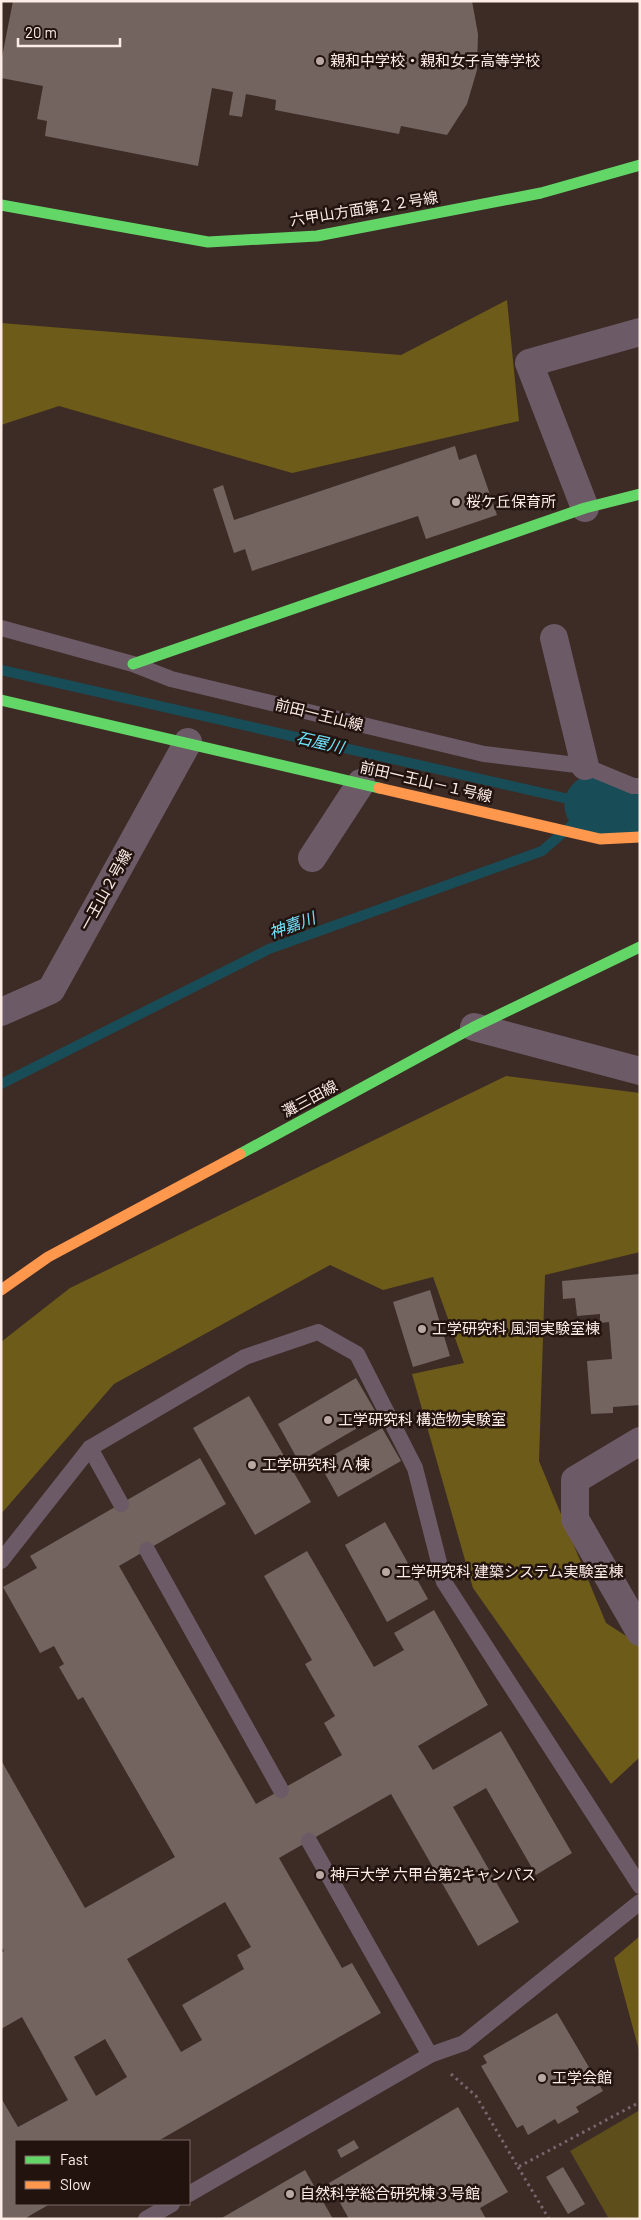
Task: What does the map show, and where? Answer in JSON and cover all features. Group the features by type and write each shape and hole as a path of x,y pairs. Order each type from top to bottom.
{"street":[{"name":"六甲山方面第２２号線","path":"1,205 208,242 287,238 317,236 541,193 640,165"},
{"path":"585,508 529,363 640,332"},
{"path":"133,664 585,508 640,494"},
{"path":"554,638 585,766"},
{"name":"前田一王山－１号線","path":"1,700 600,839 640,836"},
{"name":"一王山２号線","path":"1,1012 51,990 188,742"},
{"path":"312,858 361,783"},
{"name":"灘三田線","path":"1,1290 48,1257 474,1027 640,947"},
{"path":"474,1027 640,1071"},
{"path":"640,1441 575,1480 575,1519 640,1632"}],"lane":[{"name":"前田一王山線","path":"1,628 133,664 171,679 484,754 585,766 633,786 640,786"},
{"path":"1,1561 90,1448 246,1357 318,1332 357,1354 415,1468 444,1582 640,1886"},
{"path":"90,1448 121,1504"},
{"path":"147,1550 281,1790"},
{"path":"309,1841 430,2055"},
{"path":"190,2193 430,2055 464,2043 640,1902"},
{"path":"146,2219 170,2205"}],"path":[{"path":"430,2055 476,2096 549,2219"},
{"path":"518,2167 640,2102"}],"shaded area":[{"path":"507,300 519,421 292,473 59,406 1,425 1,323 401,355"},
{"path":"506,1076 640,1093 640,1252 545,1275 539,1461 606,1623 640,1645 640,1757 611,1784 473,1588 412,1374 464,1363 433,1277 383,1290 330,1265 114,1384 1,1514 1,1342 70,1288"},
{"path":"640,1936 640,2054 614,1958"},
{"path":"640,2110 640,2219 609,2219 570,2151"}],"building":[{"path":"13,1 472,1 478,34 477,70 467,104 447,135 401,126 399,134 275,110 276,100 246,94 242,117 229,115 233,92 212,88 198,166 45,136 47,121 37,119 43,86 1,78 1,62"},
{"path":"455,446 459,460 476,454 497,515 426,539 418,516 252,571 245,549 234,553 213,489 223,485 234,520"},
{"path":"640,1274 640,1405 613,1407 613,1413 591,1414 587,1361 612,1359 609,1322 600,1323 600,1314 577,1316 575,1298 563,1299 562,1281"},
{"name":"工学研究科 風洞実験室棟","path":"430,1290 450,1356 413,1367 393,1302"},
{"name":"工学研究科 構造物実験室","path":"356,1378 378,1416 299,1462 278,1424"},
{"name":"工学研究科 Ａ棟","path":"249,1396 311,1502 255,1535 193,1428"},
{"path":"382,1428 401,1461 338,1497 319,1463"},
{"path":"200,1458 226,1504 119,1566 256,1804 342,1755 324,1723 335,1716 305,1664 312,1660 264,1576 307,1551 374,1667 404,1650 394,1633 434,1610 488,1705 418,1746 433,1770 501,1731 572,1853 536,1875 486,1788 453,1807 519,1922 478,1946 391,1794 279,1858 342,1968 352,1963 381,2013 160,2140 15,2140 15,2205 48,2205 24,2219 1,2219 1,2098 18,2127 68,2100 22,2017 1,2029 1,1953 4,1951 1,1946 1,1760 85,1908 175,1857 83,1697 78,1700 59,1667 64,1664 54,1646 40,1653 3,1587 37,1568 30,1556","holes":["225,1902 251,1947 237,1955 244,1969 182,2005 202,2040 181,2052 127,1959","105,2039 127,2077 96,2096 74,2057"]},
{"name":"工学研究科 建築システム実験室棟","path":"385,1522 428,1599 387,1622 345,1545"},
{"name":"工学会館","path":"557,2013 603,2091 576,2107 579,2112 558,2124 555,2119 528,2135 523,2125 517,2128 481,2066 487,2063 483,2056"},
{"path":"458,2107 508,2192 480,2208 486,2219 349,2219 329,2183"},
{"path":"354,2140 359,2148 341,2158 337,2150"},
{"path":"563,2167 585,2204 568,2214 546,2177"},
{"name":"自然科学総合研究棟３号館","path":"305,2170 333,2219 220,2219"}],"waterway":[{"name":"石屋川","path":"1,670 595,805"},
{"name":"神嘉川","path":"1,1084 269,949 542,851 595,805"},
{"name":"石屋川","path":"595,805 640,810"}],"traffic: fast":[{"path":"1,205 208,242 317,236 541,193 640,165"},
{"path":"133,664 585,508 640,494"},
{"path":"1,700 379,788"},
{"path":"240,1154 474,1027 640,947"}],"traffic: slow":[{"path":"379,788 600,839 640,837"},
{"path":"1,1290 48,1257 240,1154"}],"place":[{"name":"親和中学校・親和女子高等学校","path":"320,61"},
{"name":"桜ケ丘保育所","path":"456,502"},
{"name":"工学研究科 風洞実験室棟","path":"422,1329"},
{"name":"工学研究科 構造物実験室","path":"328,1420"},
{"name":"工学研究科 Ａ棟","path":"252,1465"},
{"name":"工学研究科 建築システム実験室棟","path":"386,1572"},
{"name":"神戸大学 六甲台第2キャンパス","path":"320,1875"},
{"name":"工学会館","path":"542,2078"},
{"name":"自然科学総合研究棟３号館","path":"290,2194"}]}
